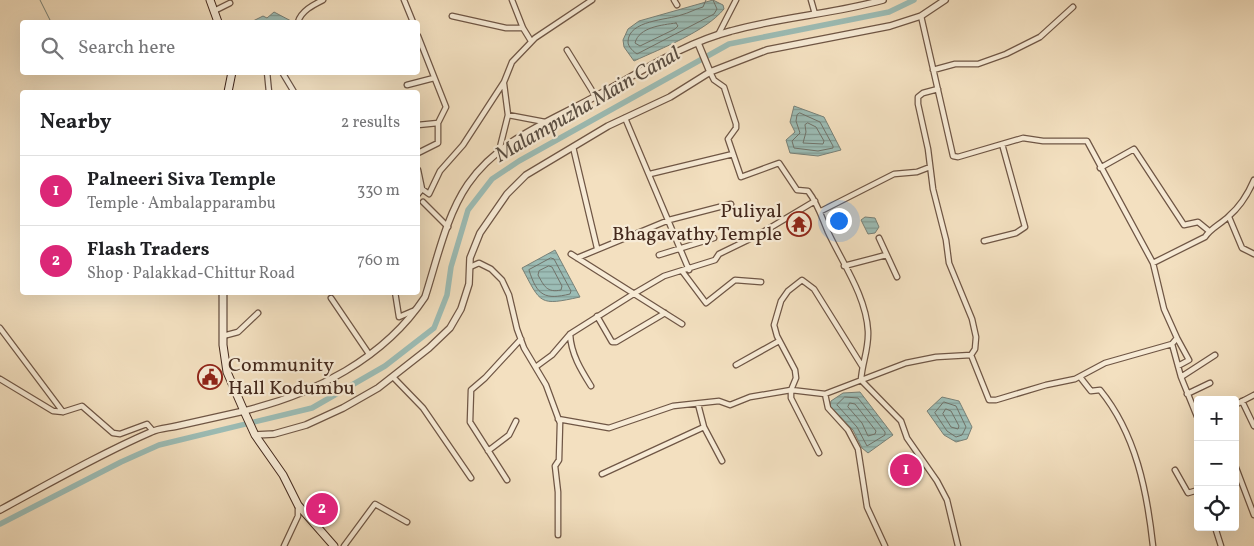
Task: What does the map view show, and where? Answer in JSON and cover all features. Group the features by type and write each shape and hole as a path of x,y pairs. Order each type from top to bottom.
{"main road":[{"path":"210,0 217,20"},
{"path":"228,90 231,75"},
{"path":"224,295 223,336 227,372 244,411 255,435 283,475 298,505 334,546"}],"street":[{"path":"299,20 306,10 323,0"},
{"path":"404,0 412,20"},
{"path":"512,0 523,28 531,41"},
{"path":"420,180 422,189 429,194 440,171 463,145 504,82 512,62 531,41 592,0"},
{"path":"718,35 736,0"},
{"path":"811,0 812,14"},
{"path":"0,510 153,431 244,411 297,396 322,385 369,354 416,310 425,297 459,199 468,183 505,145 545,122 596,97 655,63 718,35 777,20 857,8 883,0"},
{"path":"255,435 274,434 306,425 343,408 393,377 450,328 461,309 469,284 470,258 480,233 507,194 526,175 624,118 670,97 710,72 767,50 890,26 921,16 945,0"},
{"path":"214,11 230,3"},
{"path":"933,70 955,64 978,64 1006,54 1040,37 1073,7"},
{"path":"452,16 506,28 523,28"},
{"path":"921,16 953,156 958,157 1023,138 1043,141 1087,141 1153,263 1164,309 1189,360 1178,366"},
{"path":"420,41 446,107 438,123 438,143 420,152"},
{"path":"699,45 714,80 721,83 724,87 736,124 736,128 728,139 741,177 779,163 798,190 808,191 821,212 844,266 855,284 866,318 867,353 862,366 861,380 901,421 907,438 937,481 947,500 958,546"},
{"path":"567,50 596,97"},
{"path":"267,75 269,90"},
{"path":"284,75 293,90"},
{"path":"407,85 434,78"},
{"path":"499,151 508,115 504,82"},
{"path":"938,89 923,93 918,97 933,189 946,240 948,263 972,319 976,337 975,349 971,355"},
{"path":"508,115 545,122"},
{"path":"624,118 650,174 689,270"},
{"path":"420,124 438,123"},
{"path":"984,241 1016,233 1025,227 1002,144"},
{"path":"573,147 598,248"},
{"path":"1100,168 1134,149 1184,225 1198,222 1209,231"},
{"path":"650,174 733,154"},
{"path":"821,212 894,174 916,172 930,167"},
{"path":"1153,263 1205,237 1209,231 1229,217 1240,204 1254,180"},
{"path":"422,202 448,227"},
{"path":"537,366 552,355 570,334 635,293 664,276 689,270 715,260 719,254 758,235 815,202"},
{"path":"577,258 669,220 731,204"},
{"path":"1229,217 1242,248 1254,254"},
{"path":"659,255 714,238"},
{"path":"880,238 897,277"},
{"path":"571,254 682,324"},
{"path":"844,266 886,255"},
{"path":"470,267 479,263 491,269 502,280 510,295 521,339 537,366 558,419 559,460 555,466 558,492 558,535"},
{"path":"682,271 706,303 735,280 761,282"},
{"path":"819,453 791,398 791,390 796,378 795,370 779,341 774,325 781,300 788,291 805,280 823,302 862,366"},
{"path":"396,295 400,317 416,310"},
{"path":"331,298 369,354"},
{"path":"223,336 231,336 238,332 258,313"},
{"path":"597,316 612,342 616,342 665,313"},
{"path":"0,328 63,412"},
{"path":"570,334 578,366 592,386"},
{"path":"1075,380 1105,363 1172,344 1177,338"},
{"path":"507,480 470,422 471,390 491,372 521,339"},
{"path":"736,365 779,341"},
{"path":"1172,344 1180,377 1194,410"},
{"path":"971,355 989,400 1081,377 1086,387 1091,391 1100,390 1130,443 1143,478 1153,546"},
{"path":"558,419 609,428 656,410 719,401 730,405 750,397 791,390 825,394 906,363 936,357 971,355"},
{"path":"1180,377 1215,356"},
{"path":"393,377 423,408 471,478"},
{"path":"0,379 53,411 63,412 82,406 113,433 120,434 147,424 153,431"},
{"path":"1187,394 1210,383"},
{"path":"825,394 828,408 848,430 858,449 867,507 886,546"},
{"path":"1239,403 1254,395"},
{"path":"1242,401 1254,426"},
{"path":"698,404 704,427 722,461"},
{"path":"488,451 508,435 516,421"},
{"path":"602,474 704,427"},
{"path":"1175,470 1188,493 1194,491"},
{"path":"1239,476 1254,515"},
{"path":"344,546 375,504 407,522"},
{"path":"284,546 298,516 298,505"},
{"path":"1216,531 1221,546"}],"water":[{"path":"713,0 723,5 724,9 706,25 682,39 634,61 624,47 623,40 628,29 639,21"},
{"path":"274,12 289,20 255,20 263,16 267,18"},
{"path":"794,106 824,117 841,150 818,156 790,153 786,140 795,132 790,122"},
{"path":"865,217 875,218 879,227 875,233 868,234 861,220"},
{"path":"555,250 580,297 549,301 538,295 528,280 522,268"},
{"path":"860,392 893,435 868,453 862,448 853,430 830,406 831,401 843,393"},
{"path":"942,397 959,401 972,427 967,439 956,442 944,435 927,411"}],"waterway":[{"path":"40,0 50,20"},
{"name":"Malampuzha Main Canal","path":"0,524 121,462 159,445 312,408 385,366 434,328 447,295 451,267 468,210 492,179 519,161 729,44 889,12 914,0"}],"place":[{"name":"Puliyal Bhagavathy Temple","path":"799,224"},
{"name":"Community Hall Kodumbu","path":"210,377"},
{"name":"Palneeri Siva Temple","path":"906,470"},
{"name":"Flash Traders","path":"322,509"}]}
